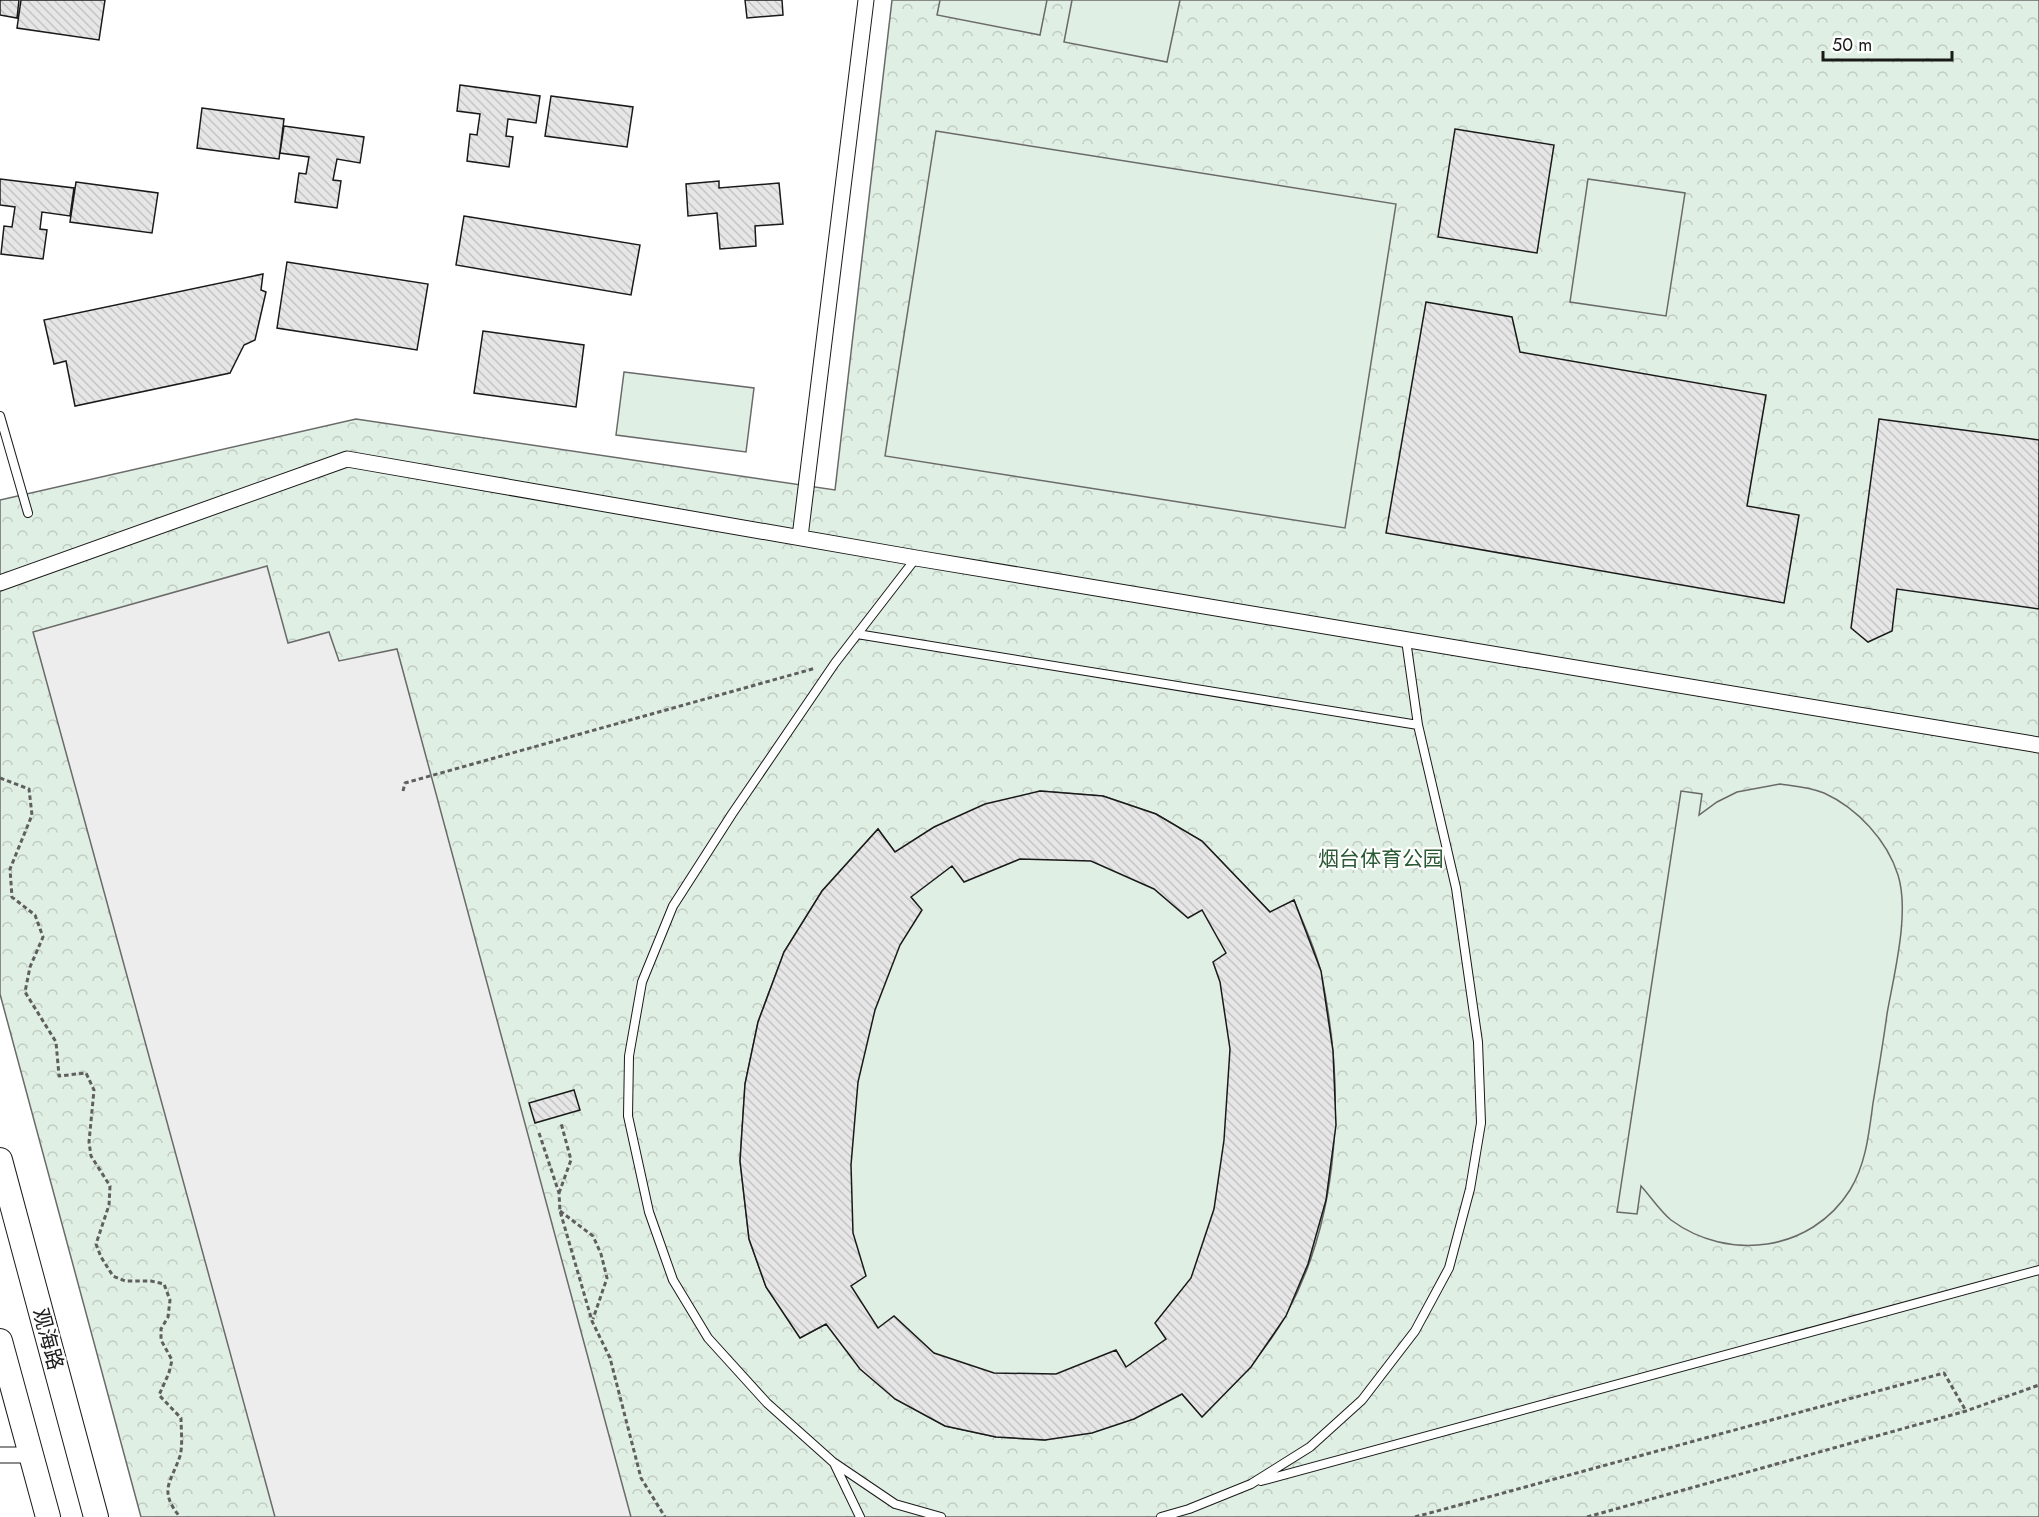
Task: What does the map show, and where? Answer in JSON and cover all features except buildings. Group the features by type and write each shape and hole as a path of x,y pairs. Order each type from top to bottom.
{"main road":[{"name":"观海路","path":"0,1160 96,1517"},
{"path":"0,1341 48,1517"}],"street":[{"path":"800,537 866,0"},
{"path":"0,583 347,459 916,558 2039,745"},
{"path":"0,1455 32,1455"}],"lane":[{"path":"0,416 28,513"},
{"path":"916,558 835,663 732,814 673,906 642,982 629,1056 628,1116 649,1212 673,1280 708,1338 767,1403 833,1462 895,1504 941,1517"},
{"path":"857,634 1419,725"},
{"path":"1251,1484 1310,1447 1362,1400 1415,1331 1449,1268 1470,1189 1481,1123 1477,1031 1456,888 1419,725 1406,640"},
{"path":"1161,1517 1189,1509 1251,1484 2039,1270"},
{"path":"833,1462 861,1517"}],"path":[{"path":"404,791 405,783 835,663"},
{"path":"0,778 29,789 32,815 10,869 12,897 35,915 43,937 30,967 25,992 56,1042 59,1076 86,1073 94,1090 89,1142 91,1156 110,1186 109,1205 96,1244 113,1276 125,1281 151,1281 164,1284 170,1300 168,1317 161,1329 161,1340 172,1360 159,1395 181,1418 181,1455 170,1476 168,1493 171,1505 180,1517"},
{"path":"559,1193 571,1160 561,1123"},
{"path":"539,1133 559,1193 560,1211 592,1321 610,1358 641,1478 665,1517"},
{"path":"560,1211 593,1236 601,1254 607,1278 592,1321"},
{"path":"1415,1517 1944,1373 1966,1411"},
{"path":"1587,1517 1966,1411 2039,1385"}],"green space":[{"name":"烟台体育公园","path":"892,0 2039,0 2039,1517 141,1517 0,994 0,500 356,419 835,490"},
{"path":"940,0 1047,0 1040,35 937,15"},
{"path":"1072,0 1180,0 1167,62 1064,42"},
{"path":"936,131 1396,204 1345,528 885,456"},
{"path":"1588,179 1685,193 1666,316 1570,302"},
{"path":"624,372 754,388 746,452 616,435"},
{"path":"1780,784 1824,793 1848,807 1869,826 1886,850 1898,875 1902,925 1868,1137 1860,1170 1850,1190 1833,1211 1814,1227 1791,1238 1767,1244 1742,1245 1718,1242 1693,1233 1671,1220 1641,1186 1637,1214 1617,1212 1681,791 1702,794 1699,815 1717,802 1737,792"},
{"path":"1040,791 1103,796 1156,814 1202,841 1270,912 1294,900 1313,946 1321,973 1334,1059 1335,1103 1328,1191 1305,1275 1277,1330 1247,1369 1202,1417 1182,1394 1045,1440 996,1437 945,1426 895,1399 826,1324 800,1338 766,1287 749,1239 740,1161 745,1084 758,1022 784,952 822,891 878,829 895,852"}],"shaded area":[{"path":"267,566 288,643 329,632 339,661 397,649 631,1517 275,1517 33,632"}]}
